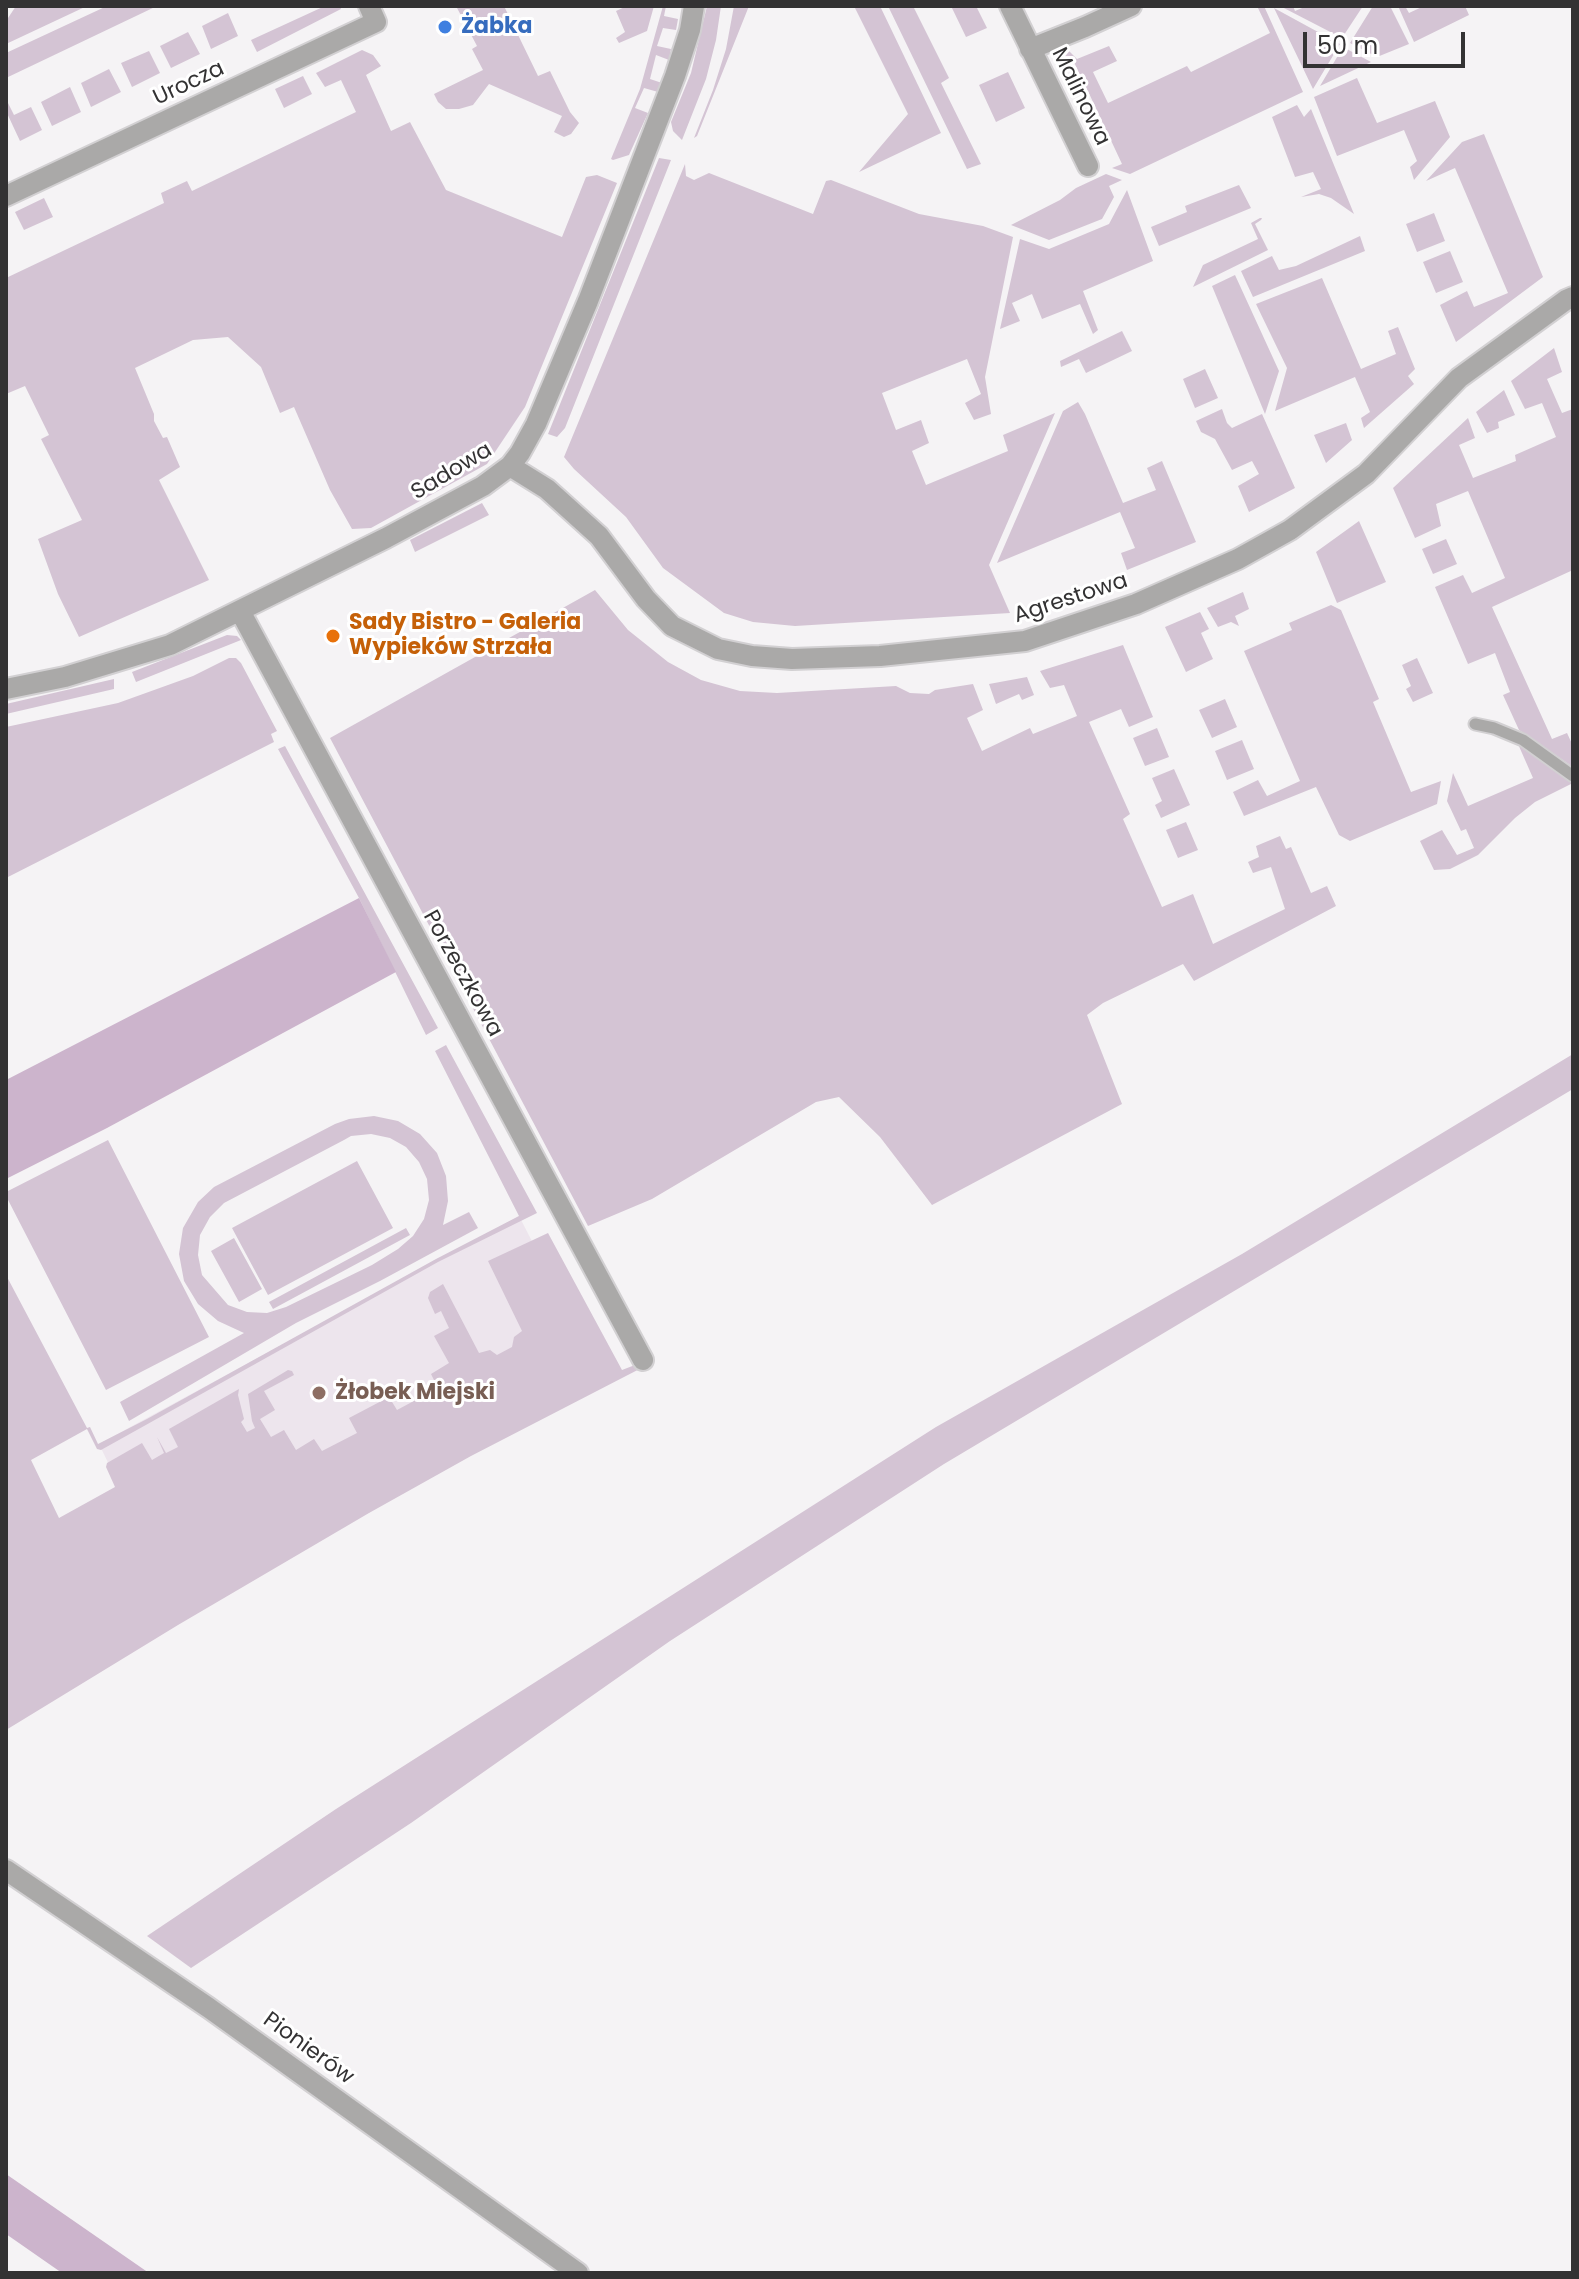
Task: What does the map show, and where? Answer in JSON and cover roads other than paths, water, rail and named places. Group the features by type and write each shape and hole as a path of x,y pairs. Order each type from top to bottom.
{"street":[{"name":"Urocza","path":"6,196 376,22 369,6"},
{"name":"Sadowa","path":"6,689 65,677 170,645 386,538 483,486 510,466 536,424 588,301 682,55 694,6"},
{"name":"Malinowa","path":"1030,49 1131,6"},
{"name":"Malinowa","path":"1014,7 1030,49 1088,166"},
{"name":"Agrestowa","path":"510,466 547,489 599,536 646,599 672,626 718,649 792,659 880,656 1025,641 1149,599 1238,559 1290,530 1366,474 1459,378 1573,297"},
{"name":"Porzeczkowa","path":"240,611 643,1360"},
{"name":"Pionierów","path":"6,1870 209,2008 578,2273"}],"lane":[{"path":"1475,724 1523,740 1573,776"}],"place":[{"name":"Żabka","path":"445,27"},
{"name":"Sady Bistro - Galeria Wypieków Strzała","path":"333,636"},
{"name":"Żłobek Miejski","path":"319,1393"}]}
